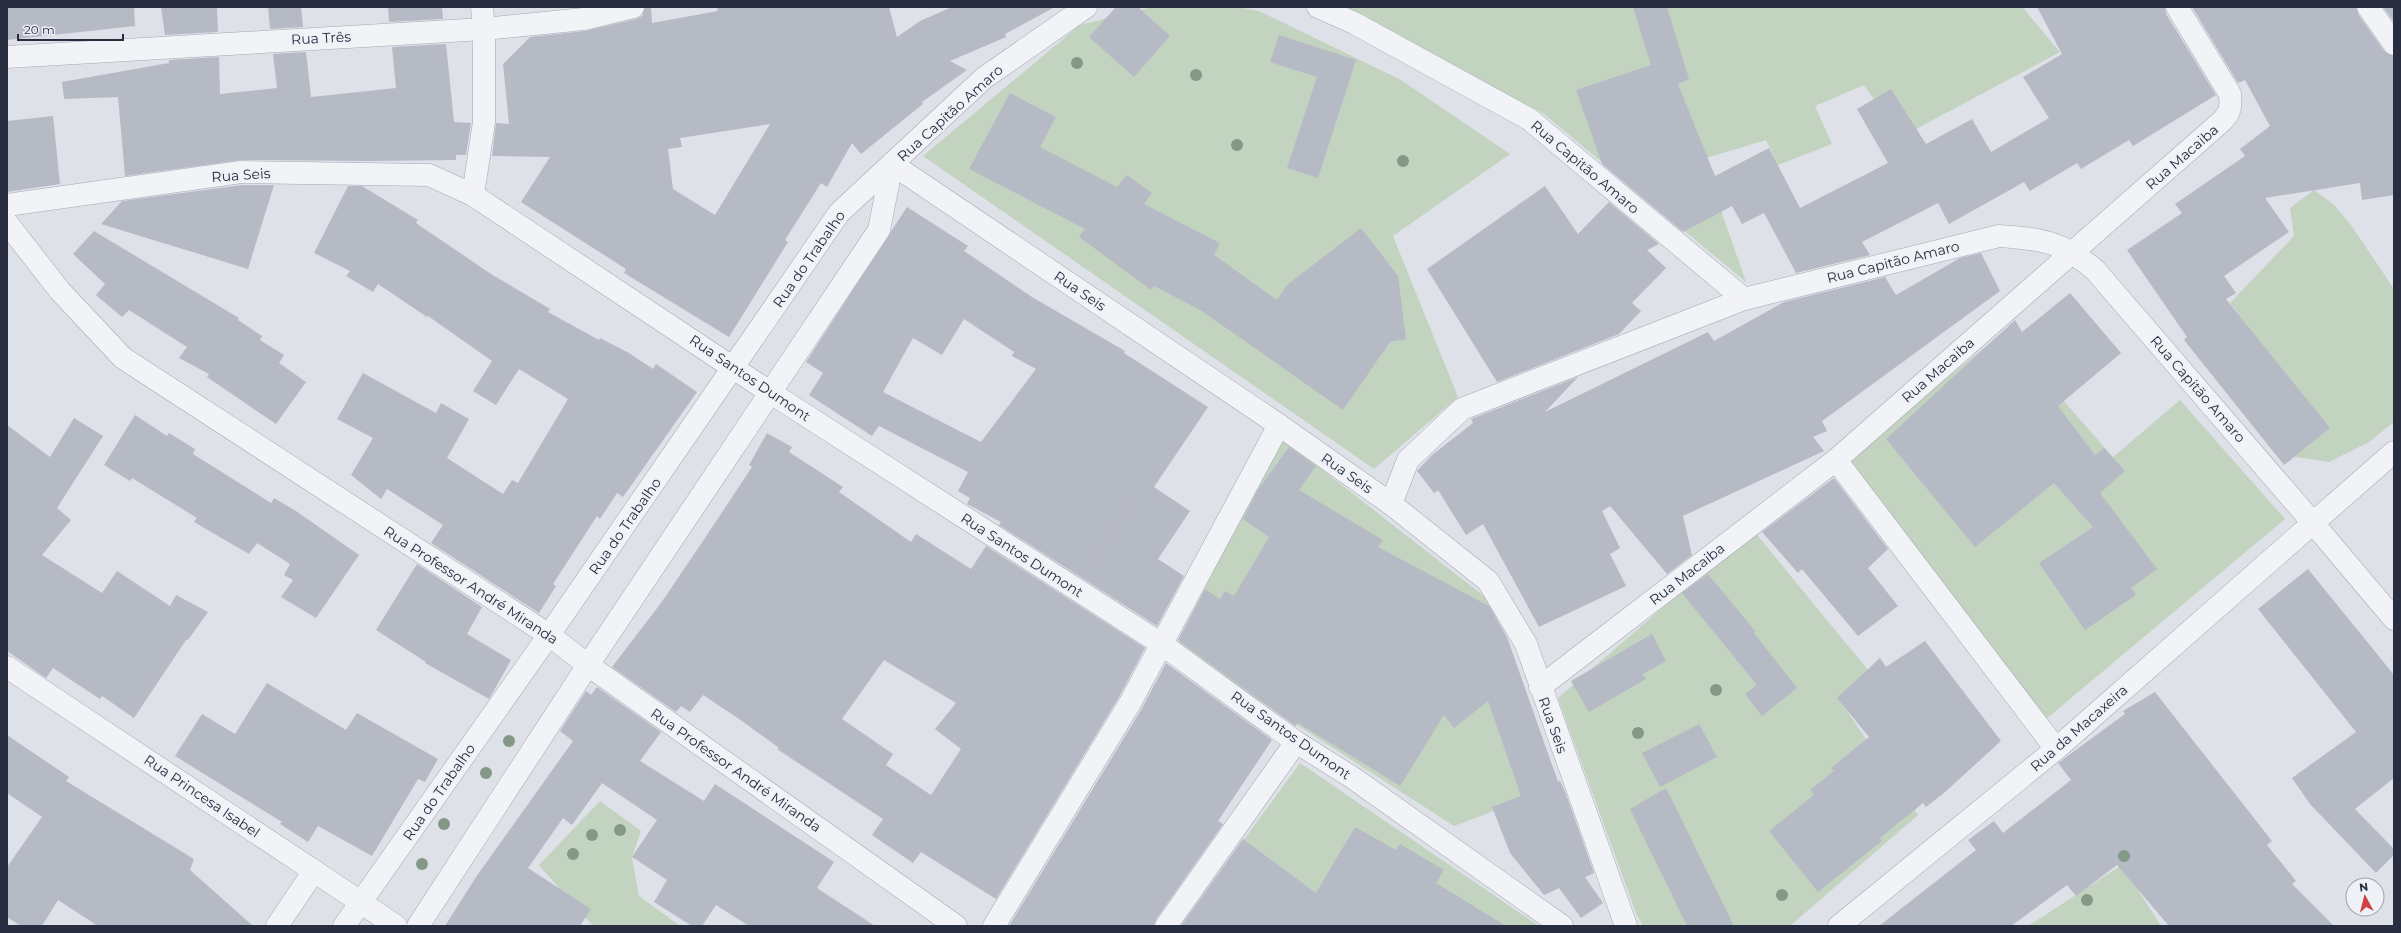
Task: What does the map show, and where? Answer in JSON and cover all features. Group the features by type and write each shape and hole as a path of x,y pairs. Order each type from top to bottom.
{"street":[{"path":"473,195 484,122 484,29 482,7"},
{"name":"Rua Três","path":"7,57 484,29 584,19 632,7"},
{"name":"Rua Capitão Amaro","path":"892,164 984,78 1086,7"},
{"name":"Rua Capitão Amaro","path":"1318,7 1354,23 1529,119 1744,299 1999,236 2051,243 2074,252 2095,270 2394,619"},
{"name":"Rua Macaiba","path":"1540,687 1836,460 2229,114 2231,106 2230,94 2177,7"},
{"path":"2368,7 2394,44"},
{"path":"418,926 588,665 879,230 892,164"},
{"name":"Rua do Trabalho","path":"344,926 549,635 839,213 892,164"},
{"name":"Rua Seis","path":"892,164 1279,425 1391,504 1488,581 1526,644 1626,926"},
{"name":"Rua Seis","path":"7,205 241,172 429,175 473,195"},
{"name":"Rua Santos Dumont","path":"473,195 771,393 1162,645 1296,742 1353,778 1562,926"},
{"name":"Rua Professor André Miranda","path":"7,223 60,291 123,358 549,635 588,665 956,926"},
{"path":"1391,504 1408,460 1462,409 1744,299"},
{"path":"994,926 1130,703 1279,425"},
{"name":"Rua da Macaxeira","path":"1839,926 2056,749 2394,452"},
{"path":"1836,460 2056,749"},
{"name":"Rua Princesa Isabel","path":"7,667 396,926"},
{"path":"1166,926 1296,742"},
{"path":"277,926 314,871"}],"path":[{"path":"1076,590 1134,496"}],"green space":[{"path":"1152,7 1237,7 1259,11 1401,80 1510,154 1393,236 1458,397 1374,469 923,156 1080,25"},
{"path":"1343,7 2022,7 2060,52 1901,137 1864,85 1815,106 1832,144 1778,165 1766,140 1703,159 1746,282 1544,114 1482,83"},
{"path":"2314,190 2333,204 2351,225 2394,289 2394,422 2369,442 2329,462 2289,456 2247,325 2230,303 2294,236 2290,208"},
{"path":"2003,332 2113,457 2180,400 2285,519 2046,719 1847,460"},
{"path":"1279,436 1489,600 1560,786 1454,826 1176,647"},
{"path":"1753,530 1868,670 1838,698 1918,815 1790,926 1643,926 1636,913 1558,698"},
{"path":"1300,763 1539,926 1181,926"},
{"path":"600,801 641,831 632,857 639,896 680,926 593,926 539,865"},
{"path":"2122,865 2161,926 2028,926"}],"building":[{"path":"7,7 134,7 135,26 7,40"},
{"path":"161,7 217,7 218,32 165,35"},
{"path":"268,7 301,7 303,27 270,29"},
{"path":"388,7 442,7 443,19 389,22"},
{"path":"645,7 651,7 652,23 718,11 717,7 889,7 897,37 920,21 952,7 1055,7 1005,34 1006,37 950,61 967,70 922,102 923,104 861,154 852,143 827,187 821,183 785,240 788,242 729,337 624,273 626,269 521,202 550,157 492,156 496,123 509,124 503,64 530,37 585,31 636,19 642,16","holes":["770,124 715,215 673,189 668,149 682,147 680,138"]},
{"path":"1116,7 1138,7 1170,36 1134,77 1089,37"},
{"path":"1633,7 1667,7 1689,79 1678,84 1715,176 1769,148 1800,208 1888,163 1857,109 1891,89 1926,144 1972,119 1991,152 2049,118 2023,77 2062,54 2037,7 2165,7 2166,14 2216,95 2133,146 2129,140 2081,169 2077,163 2030,191 2024,182 1949,224 1938,203 1862,242 1870,255 1796,273 1764,213 1742,224 1732,206 1683,232 1602,164 1576,90 1651,65"},
{"path":"2192,7 2356,7 2358,14 2384,51 2394,56 2394,195 2362,200 2360,183 2265,198 2289,232 2224,276 2236,293 2226,299 2330,428 2284,465 2184,340 2187,337 2127,250 2182,213 2175,204 2245,156 2240,149 2270,126 2245,80 2238,83"},
{"path":"2383,7 2394,7 2394,22"},
{"path":"1279,35 1356,60 1318,178 1287,168 1317,77 1270,62"},
{"path":"446,44 454,122 471,123 466,155 456,155 456,160 241,160 125,176 118,97 64,99 62,82 169,63 169,60 219,57 220,94 277,88 273,54 306,52 311,97 396,88 392,47"},
{"path":"1010,93 1056,117 1040,147 1117,187 1127,175 1152,193 1144,204 1220,243 1214,255 1277,300 1287,285 1361,228 1398,276 1406,339 1390,342 1343,410 1202,311 1154,286 1151,290 1079,237 1085,229 969,169"},
{"path":"53,116 60,184 7,192 7,121"},
{"path":"242,185 274,185 248,269 101,224 122,201"},
{"path":"348,186 362,186 418,220 416,223 491,274 550,309 548,312 599,340 600,338 629,353 653,369 656,364 697,392 623,497 617,493 600,519 597,516 553,584 556,586 539,613 431,543 443,525 387,489 381,499 351,475 373,438 337,419 363,373 436,413 441,403 469,419 447,458 503,494 512,480 518,483 568,399 519,369 496,405 473,391 492,361 428,316 427,317 378,284 373,292 346,276 350,271 314,253"},
{"path":"1545,186 1578,234 1609,202 1659,244 1647,250 1666,268 1632,303 1641,311 1619,334 1497,382 1427,269"},
{"path":"907,207 968,246 964,251 1032,297 1125,351 1124,353 1208,407 1154,487 1190,511 1158,559 1184,576 1157,626 999,525 1001,522 967,504 970,498 958,491 968,472 879,426 872,436 809,395 823,373 806,362","holes":["964,319 1014,352 1012,356 1036,369 981,442 883,392 913,338 942,355"]},
{"path":"94,231 239,318 238,320 262,336 260,340 284,355 279,363 306,382 276,424 207,377 209,374 179,358 187,347 129,310 122,317 96,295 105,284 73,254"},
{"path":"1981,253 2000,291 1822,421 1827,431 1813,437 1824,451 1683,516 1692,555 1667,574 1610,506 1602,511 1620,548 1610,554 1626,586 1539,627 1483,524 1466,535 1438,490 1434,493 1417,471 1432,455 1473,423 1471,419 1578,377 1545,412 1708,332 1714,341 1784,302 1885,277 1896,295 1960,258"},
{"path":"2070,293 2121,353 2058,406 2095,455 2104,448 2125,471 2100,493 2157,569 2131,588 2136,595 2085,630 2039,563 2093,527 2054,483 1975,547 1886,439 2015,320 2022,332"},
{"path":"135,415 167,436 169,433 195,449 193,454 271,503 274,498 296,511 359,555 316,618 281,597 293,580 284,575 290,564 257,543 249,554 194,522 197,518 132,478 130,481 104,465"},
{"path":"74,418 103,436 57,508 71,520 42,555 102,593 117,571 170,606 176,595 208,612 188,640 186,640 134,718 102,696 100,699 53,668 46,678 7,651 7,425 50,457"},
{"path":"767,433 792,447 789,452 843,487 839,492 911,542 916,534 971,569 986,546 1145,648 1119,697 996,899 921,852 913,863 872,835 883,819 777,749 779,748 703,695 690,712 681,706 676,712 612,667 661,603 752,467 749,465","holes":["884,660 956,703 935,729 961,749 931,795 886,765 893,754 842,719"]},
{"path":"1289,447 1316,466 1299,490 1383,540 1378,547 1489,606 1507,637 1558,782 1560,781 1566,794 1594,873 1585,877 1603,903 1581,918 1559,888 1544,895 1510,853 1492,807 1521,796 1488,701 1454,728 1444,715 1400,786 1298,723 1295,726 1178,640 1205,589 1220,599 1225,591 1234,596 1269,537 1243,519 1258,490"},
{"path":"1834,478 1888,549 1868,568 1898,606 1858,636 1802,569 1798,573 1762,532"},
{"path":"417,564 482,607 467,634 511,660 489,699 425,663 426,662 376,630"},
{"path":"2308,569 2394,675 2394,778 2355,809 2394,849 2394,855 2376,873 2310,804 2292,778 2356,732 2258,609"},
{"path":"1708,574 1756,632 1754,633 1797,688 1762,716 1745,694 1757,685 1682,593"},
{"path":"1652,634 1666,661 1643,674 1646,679 1589,712 1571,681"},
{"path":"1925,641 2001,741 1944,793 1926,807 1923,803 1880,838 1882,841 1818,892 1769,831 1814,795 1810,790 1834,771 1831,768 1869,737 1837,698 1880,658 1886,667"},
{"path":"1166,663 1272,740 1218,821 1223,824 1156,919 1154,926 1009,926 1141,710"},
{"path":"267,683 346,730 357,713 438,759 425,782 418,779 372,856 318,826 308,842 280,824 282,822 175,756 202,714 235,734"},
{"path":"597,687 661,732 640,761 704,801 715,784 834,862 817,888 875,926 749,926 716,905 702,926 692,926 654,902 667,880 632,857 657,820 602,783 572,825 563,818 528,868 591,909 580,926 445,926 476,877 573,741 560,731 586,691 591,695"},
{"path":"2155,692 2272,841 2267,845 2296,881 2292,884 2334,926 2169,926 2117,865 2076,896 2067,885 2011,926 1879,926 1976,850 1968,840 1994,821 2003,833 2071,780 2058,763 2125,714 2123,711"},
{"path":"1699,724 1717,757 1660,787 1642,753"},
{"path":"7,735 69,777 66,781 194,859 190,870 253,926 98,926 58,900 42,926 21,926 7,917 7,867 42,817 7,793"},
{"path":"1666,788 1734,926 1687,926 1630,809"},
{"path":"1355,827 1396,850 1400,844 1444,870 1436,883 1506,926 1181,926 1243,839 1316,893"}]}
